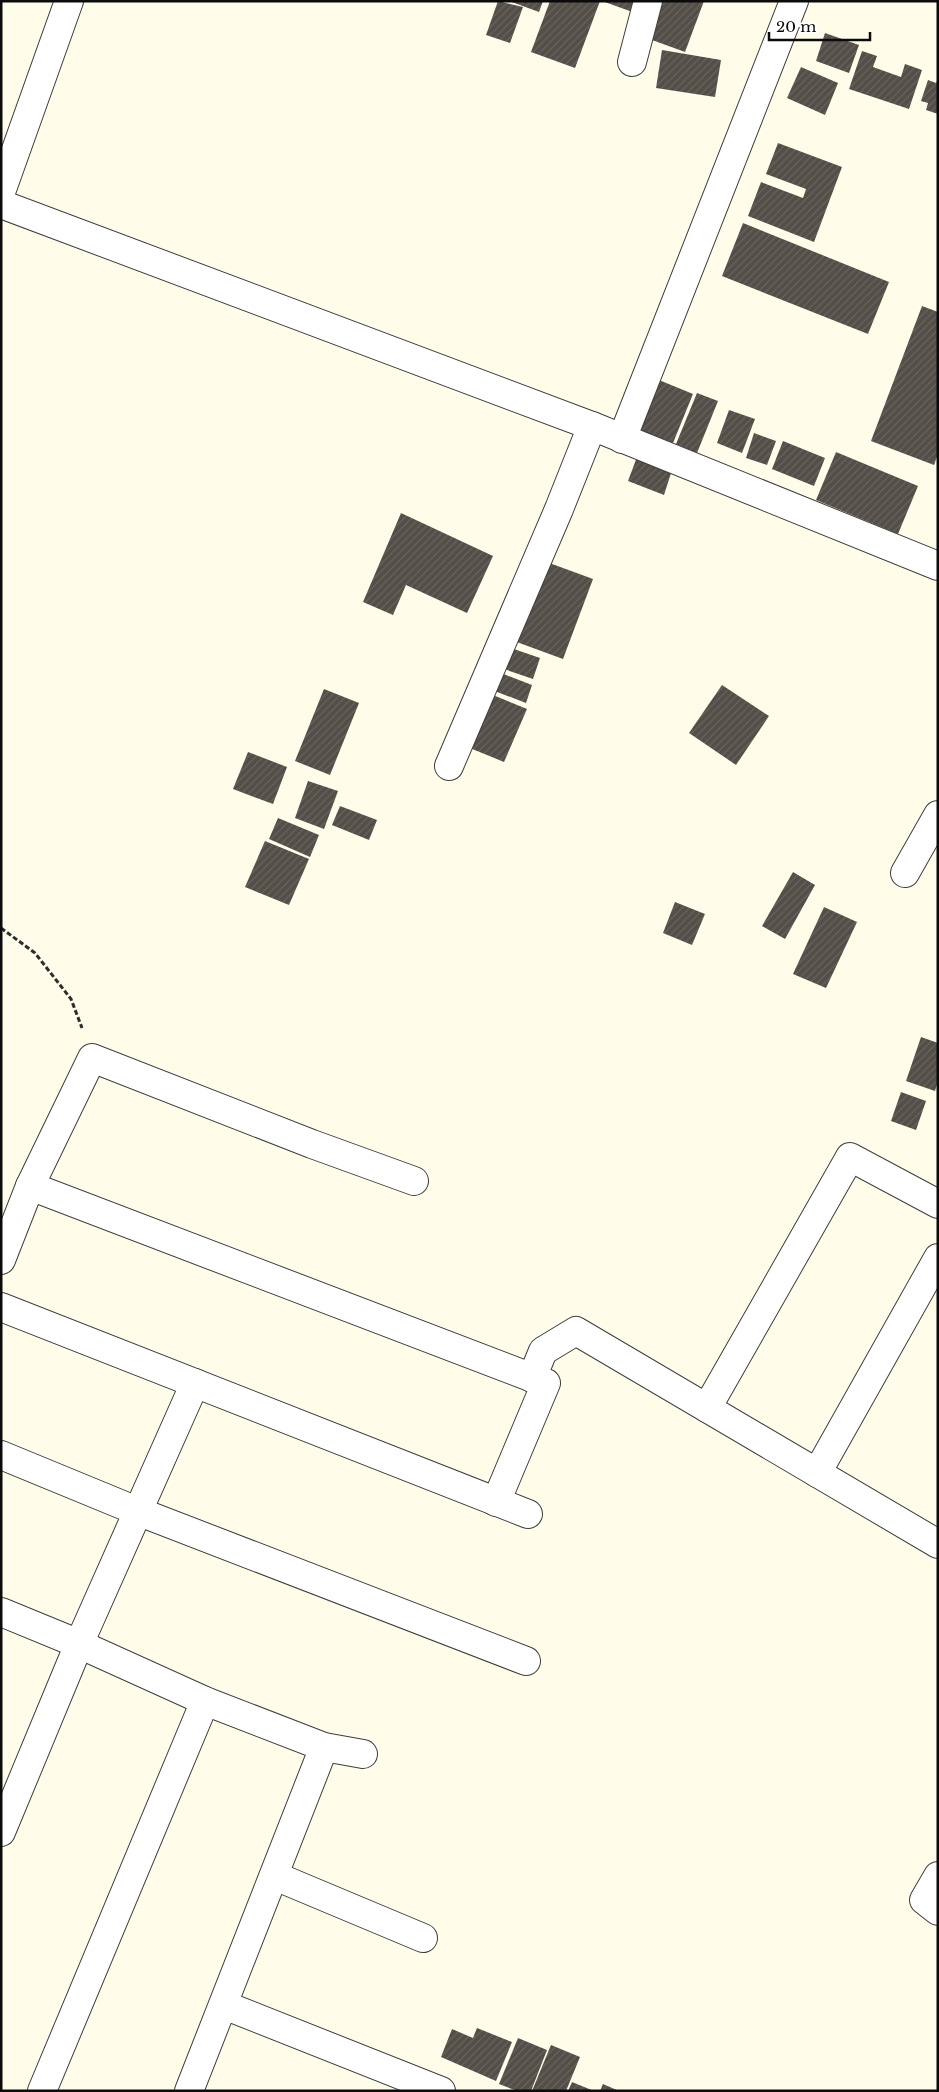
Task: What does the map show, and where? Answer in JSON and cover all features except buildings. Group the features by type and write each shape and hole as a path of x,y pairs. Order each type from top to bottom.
{"street":[{"path":"1,192 70,1"},
{"path":"632,62 648,1"},
{"path":"622,439 794,1"},
{"path":"1,204 592,426 938,566"},
{"path":"449,766 560,508 592,426"},
{"path":"905,873 938,815"},
{"path":"1,1260 30,1186 92,1058 304,1141 414,1180"},
{"path":"707,1408 850,1157 938,1204"},
{"path":"30,1186 546,1383 496,1502"},
{"path":"817,1473 938,1258"},
{"path":"1,1307 528,1514"},
{"path":"532,1378 543,1351 576,1331 938,1544"},
{"path":"1,1832 79,1644 195,1383"},
{"path":"1,1455 137,1511 526,1661"},
{"path":"1,1612 79,1644 205,1701 324,1747 363,1754"},
{"path":"42,2091 205,1701"},
{"path":"189,2091 275,1876 324,1747"},
{"path":"275,1876 423,1938"},
{"path":"938,1876 924,1900 938,1911"},
{"path":"224,2005 441,2091"}],"path":[{"path":"1,928 35,953 71,999 92,1058"}]}
